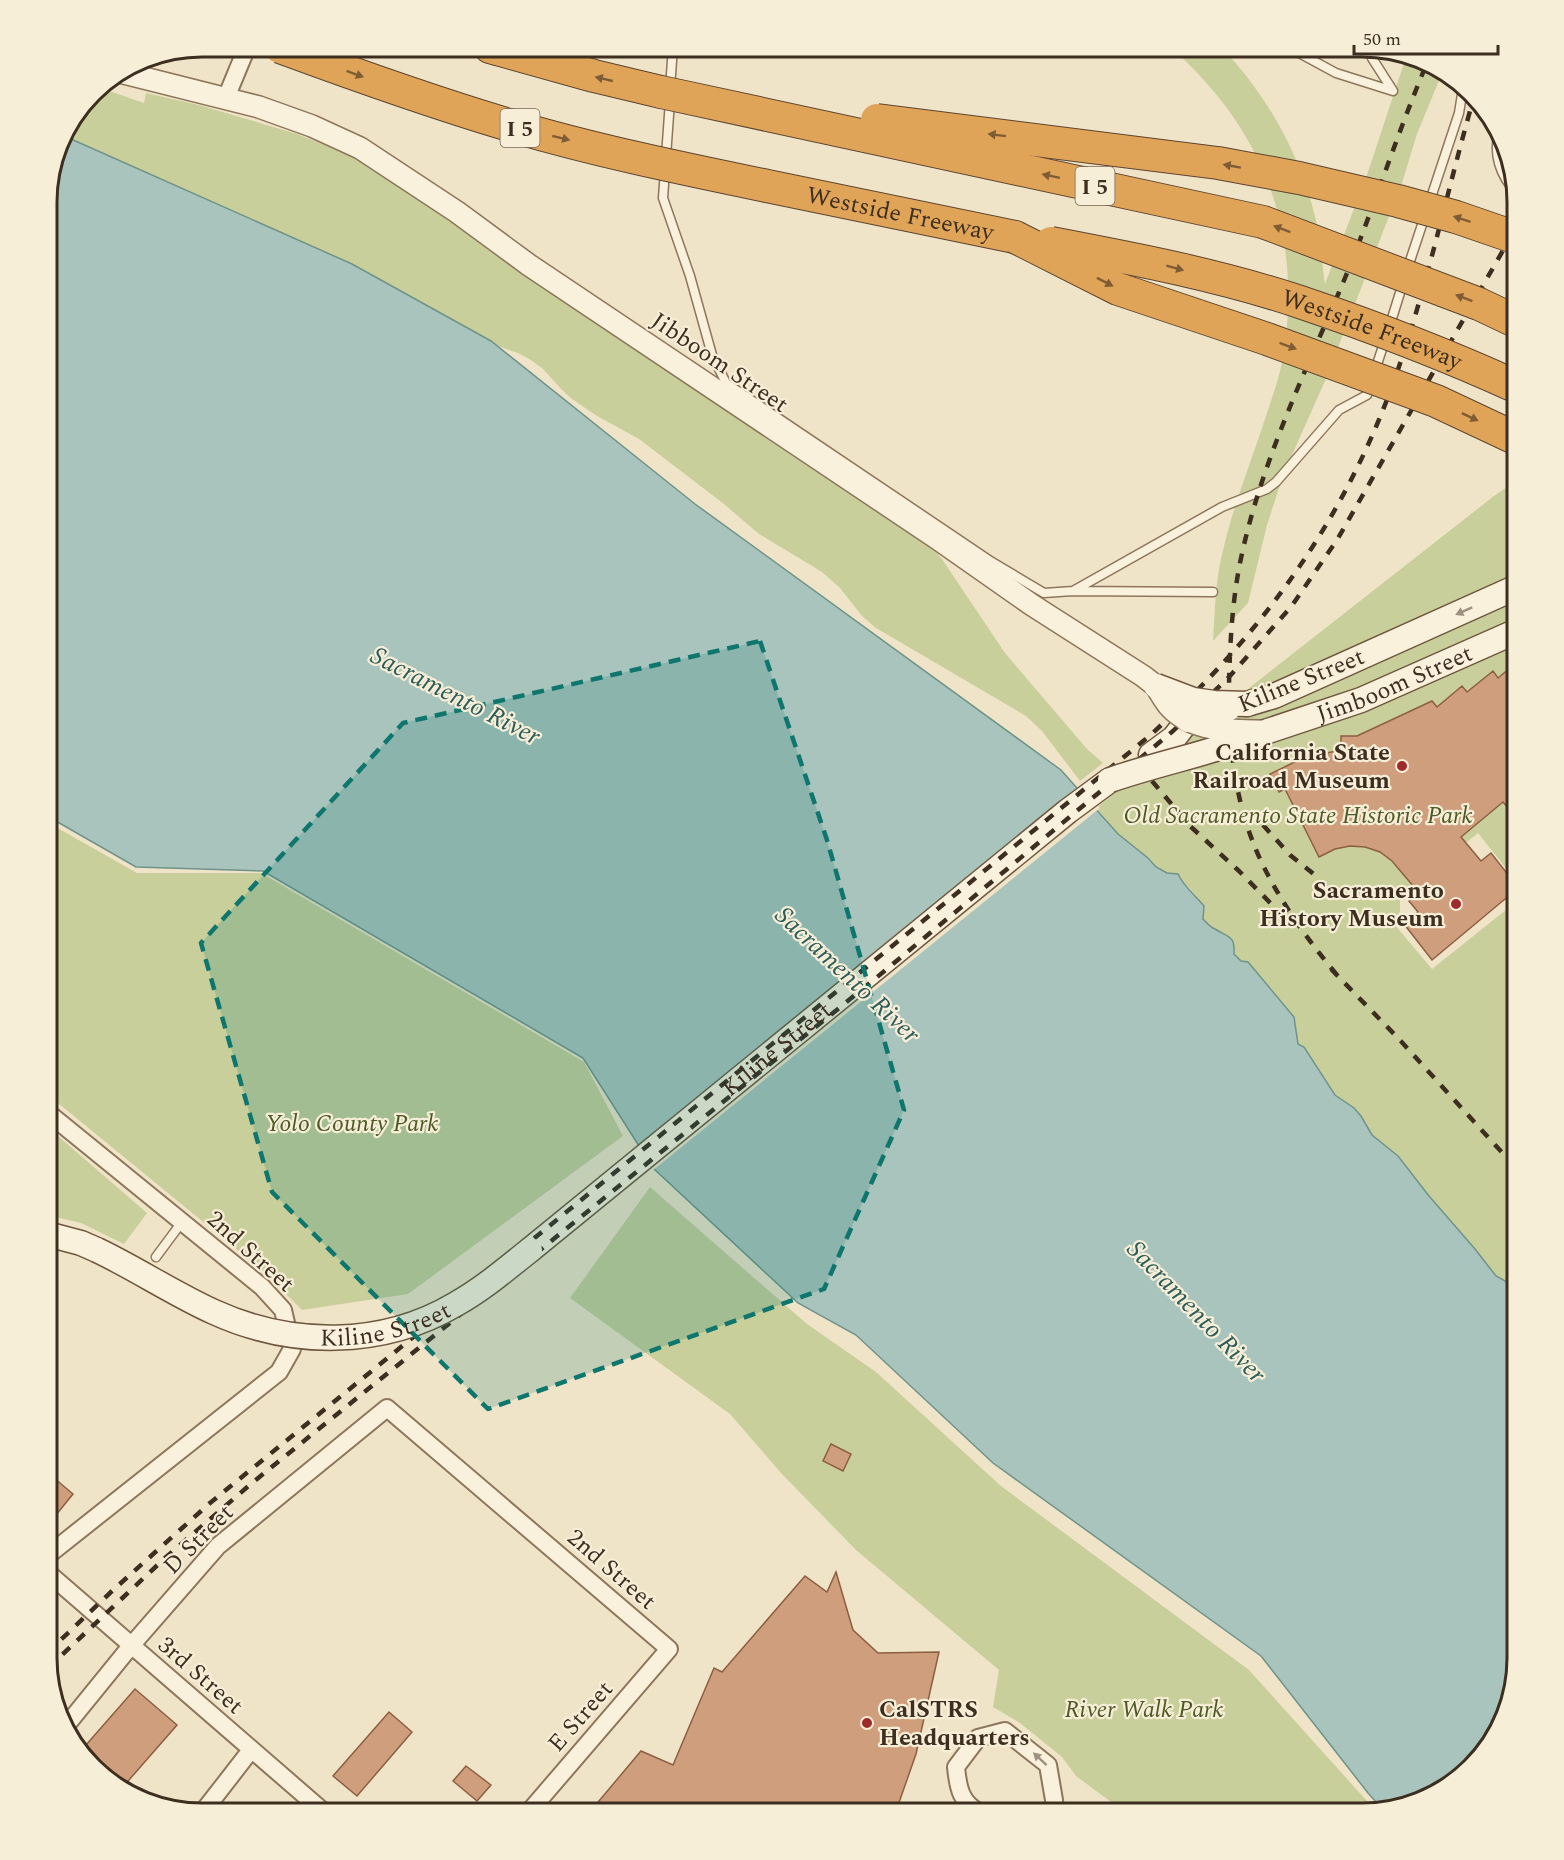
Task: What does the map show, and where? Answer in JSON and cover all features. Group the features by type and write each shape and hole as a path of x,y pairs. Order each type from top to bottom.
{"highway":[{"name":"Westside Freeway","path":"309,57 510,126 674,167 1166,266 1299,302 1457,360 1507,382"},
{"name":"I 5","path":"526,57 661,92 1263,222 1479,304 1507,317"},
{"path":"661,92 1218,163 1299,178 1398,201 1507,234"},
{"path":"1015,237 1118,289 1267,339 1436,401 1507,434"}],"main road":[{"name":"Kiline Street","path":"57,1237 97,1250 214,1312 281,1334 311,1338 363,1336 408,1326 434,1316 494,1279 1068,811 1110,780 1161,750 1188,720 1274,696 1507,593"},
{"name":"Jimboom Street","path":"1110,780 1240,742 1361,700 1507,636"},
{"path":"1156,686 1193,700 1247,704"}],"street":[{"path":"226,98 243,57"},
{"name":"Jibboom Street","path":"132,75 259,107 312,126 360,148 457,212 529,265 928,532 1032,605 1143,676 1156,686 1170,707 1188,720 1229,731 1268,731"},
{"name":"2nd Street","path":"57,1120 262,1287 283,1310 292,1349 279,1372 57,1547"},
{"name":"2nd Street","path":"387,1408 669,1649"},
{"name":"D Street","path":"71,1720 130,1647 218,1546 387,1408"},
{"name":"3rd Street","path":"57,1582 312,1803"},
{"name":"E Street","path":"537,1803 669,1649"},
{"path":"967,1803 958,1788 956,1767 978,1738 1005,1731 1048,1765 1054,1803"},
{"path":"210,1803 251,1750"}],"lane":[{"path":"672,57 663,198 690,276 712,355 726,383 992,562 1044,593 1073,591 1213,592"},
{"path":"1306,57 1336,73 1393,91 1372,58"},
{"path":"1073,591 1222,507 1268,489 1339,410 1367,394 1459,113 1462,96"},
{"path":"1497,150 1505,178"},
{"path":"156,1257 182,1222"}],"highlighted area":[{"path":"760,641 827,840 904,1110 824,1289 488,1409 272,1192 201,943 403,723"}],"green space":[{"path":"1180,57 1230,57 1255,88 1284,133 1305,182 1313,208 1319,234 1325,284 1367,175 1404,63 1439,80 1325,381 1284,473 1267,525 1248,603 1213,641 1218,576 1226,537 1279,376 1288,306 1287,263 1280,222 1268,183 1251,146 1229,111 1202,78"},
{"path":"109,91 144,103 146,93 199,105 297,134 348,154 919,533 942,559 1005,653 1087,749 1103,763 1080,781 1042,731 1026,716 876,628 862,616 840,588 822,572 759,534 639,439 572,399 531,360 67,150 72,138 81,121"},
{"name":"Old Sacramento State Historic Park","path":"1507,487 1507,869 1478,833 1400,896 1400,911 1395,925 1432,969 1507,909 1507,1282 1496,1276 1398,1156 1372,1135 1354,1108 1336,1095 1304,1048 1298,1044 1294,1017 1248,962 1241,961 1234,954 1231,940 1207,924 1196,896 1178,874 1167,873 1155,867 1148,858 1118,834 1096,808"},
{"name":"Yolo County Park","path":"57,828 137,873 261,873 584,1062 623,1136 408,1294 302,1310 263,1271 57,1102"},
{"path":"57,1136 147,1213 124,1244 81,1223 57,1217"},
{"name":"River Walk Park","path":"650,1187 807,1324 876,1372 1001,1486 1249,1670 1369,1803 1111,1802 1076,1776 1062,1757 1020,1723 993,1707 999,1670 856,1550 781,1473 730,1414 570,1298"}],"water":[{"name":"Sacramento River","path":"71,139 352,264 491,341 695,504 1061,770 1118,834 1156,867 1167,873 1178,874 1186,887 1204,906 1203,919 1232,940 1234,954 1241,961 1248,962 1294,1017 1298,1044 1304,1047 1335,1095 1354,1108 1372,1135 1398,1156 1496,1276 1507,1282 1507,1667 1499,1705 1483,1739 1465,1761 1434,1784 1409,1795 1376,1802 1261,1656 993,1463 856,1335 798,1303 653,1168 583,1058 263,871 136,867 57,822 57,193 62,164"}],"pier":[{"path":"1080,786 1100,808 652,1171 637,1148"}],"building":[{"name":"California State Railroad Museum","path":"1507,670 1507,807 1503,802 1461,837 1481,861 1491,853 1507,873 1507,897 1432,960 1404,924 1418,912 1409,901 1419,893 1392,861 1380,852 1365,847 1350,846 1335,849 1319,857 1285,789 1279,792 1270,774 1303,758 1341,750 1341,736 1357,736 1432,701 1437,707 1462,686 1467,692 1493,671 1498,678"},
{"path":"831,1444 851,1454 843,1471 823,1461"},
{"path":"57,1480 73,1494 57,1514"},
{"path":"836,1572 853,1630 878,1653 939,1652 916,1754 899,1803 597,1803 641,1751 673,1765 714,1668 722,1672 805,1576 827,1592"},
{"path":"135,1689 177,1725 127,1782 106,1767 86,1745"},
{"path":"389,1712 412,1732 357,1796 333,1776"},
{"path":"466,1766 491,1785 477,1801 453,1781"}],"railway":[{"path":"1337,975 1305,934 1277,891 1261,861 1245,819 1235,774 1230,729 1229,684 1233,608 1240,563 1259,490 1285,418 1356,251 1424,71"},
{"path":"57,1643 210,1503 1147,738 1224,662 1259,621 1320,534 1347,488 1370,440 1391,389 1415,317 1471,107"},
{"path":"57,1660 165,1558 252,1483 870,983 1173,731 1229,677 1291,607 1337,540 1507,243"},
{"path":"1152,781 1190,826 1287,920"},
{"path":"1263,825 1290,855 1321,880"},
{"path":"1331,969 1398,1038 1507,1158"}],"place":[{"name":"California State Railroad Museum","path":"1402,766"},
{"name":"Sacramento History Museum","path":"1456,904"},
{"name":"CalSTRS Headquarters","path":"867,1723"}]}
